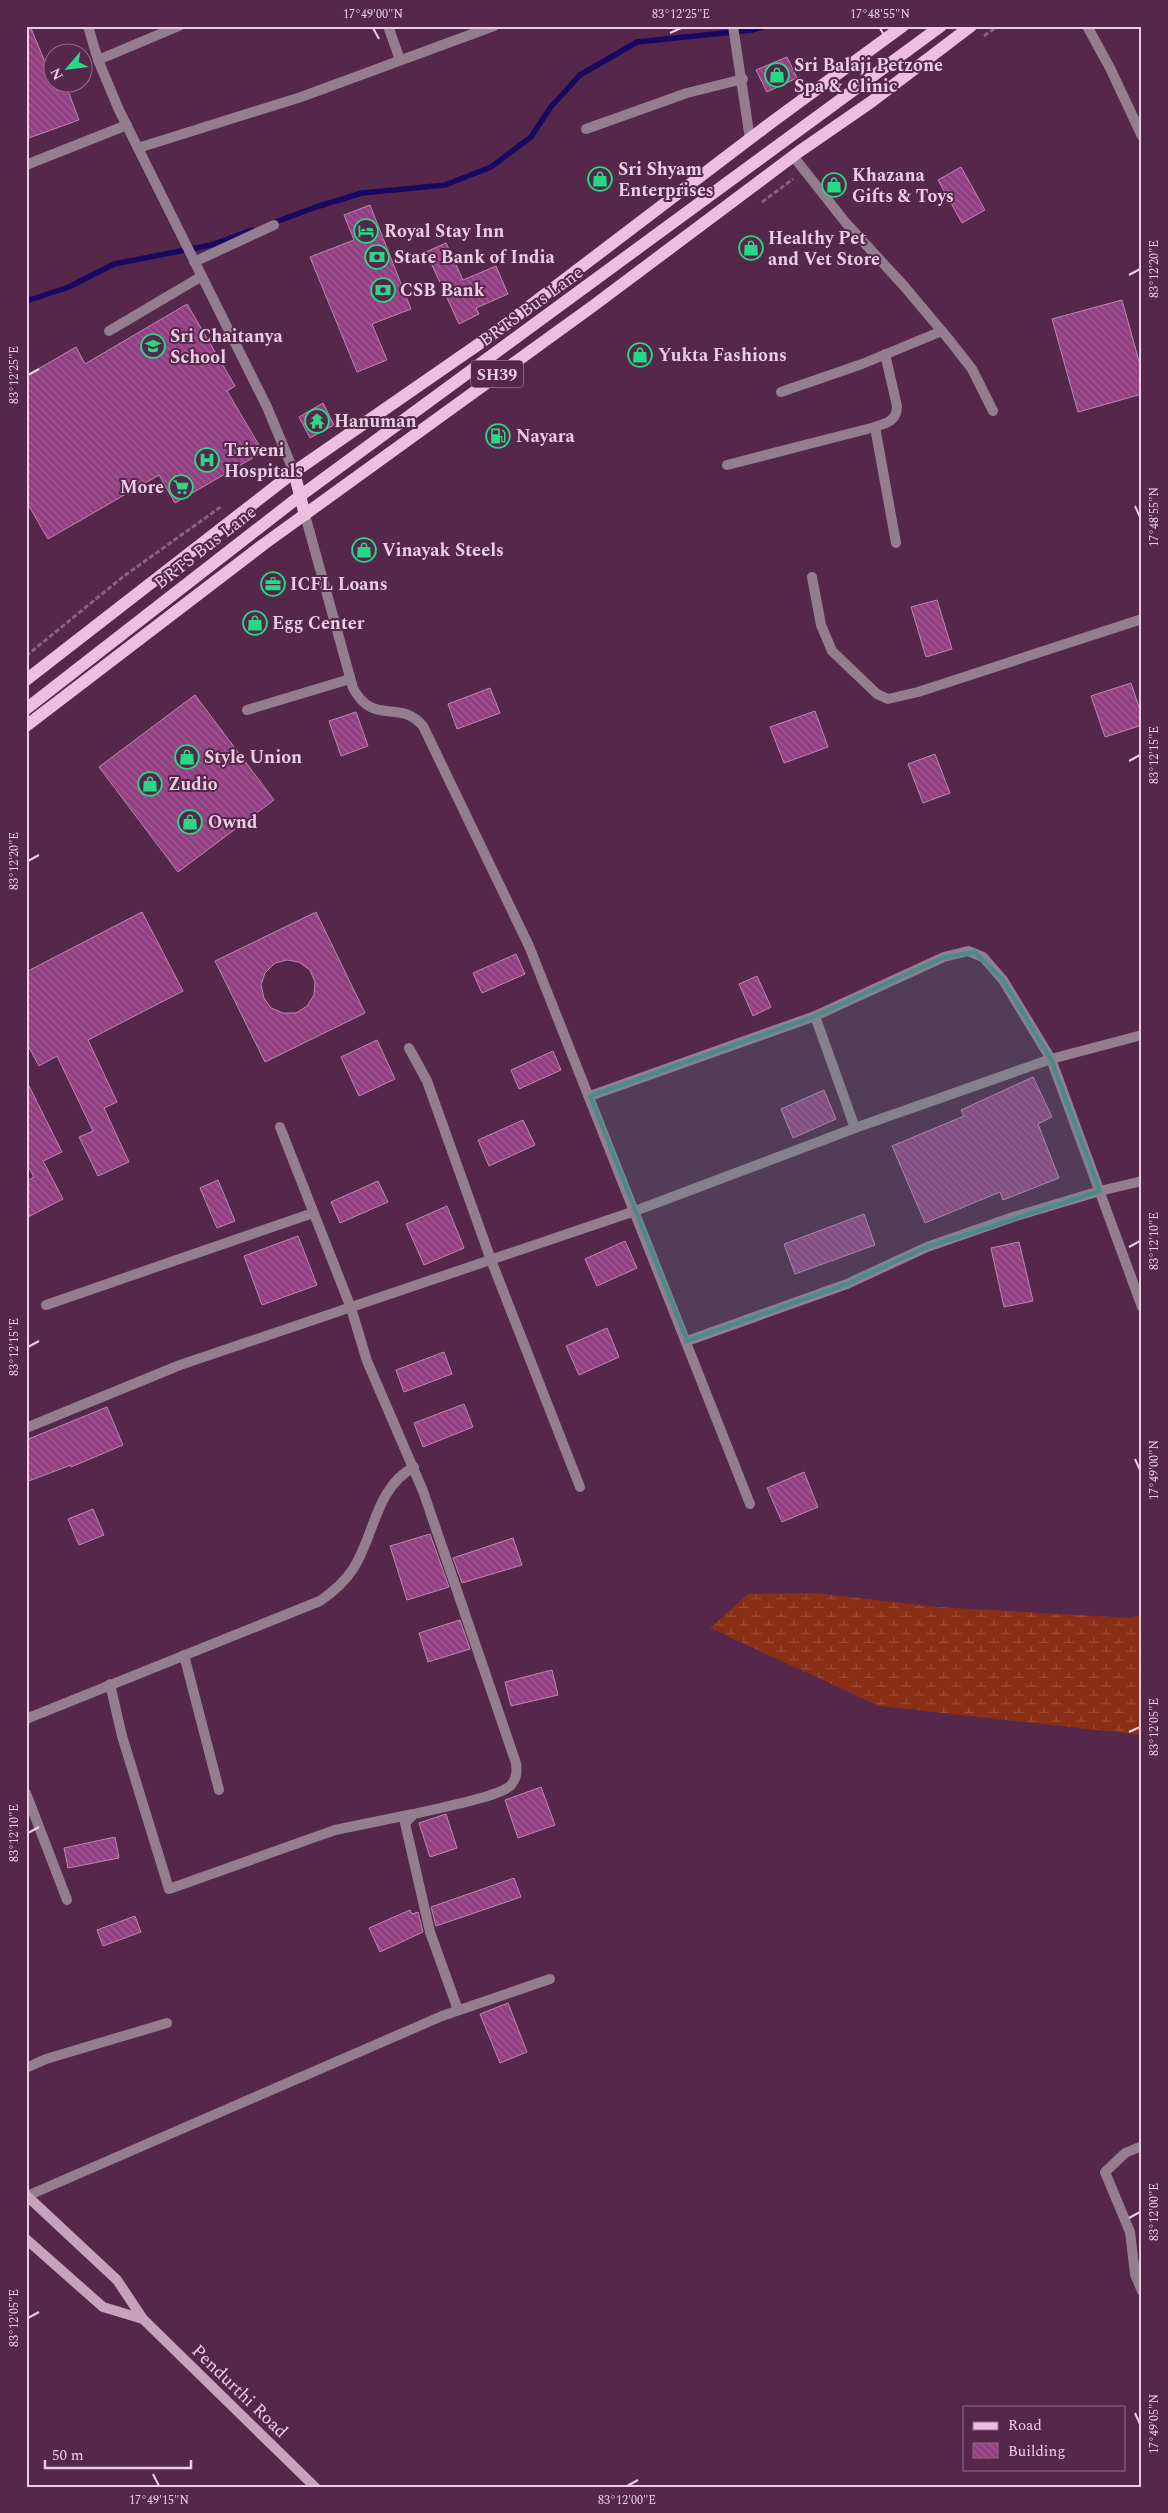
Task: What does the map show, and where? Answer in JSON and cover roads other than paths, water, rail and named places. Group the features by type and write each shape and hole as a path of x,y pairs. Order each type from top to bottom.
{"main road":[{"name":"SH39","path":"26,680 294,472 489,337 750,139 903,26"},
{"name":"BRTS Bus Lane","path":"26,709 300,496 941,26"},
{"name":"SH39","path":"26,726 264,544 593,306 793,156 871,102 971,26"},
{"path":"294,472 305,515"},
{"name":"Pendurthi Road","path":"27,2196 117,2280 143,2319 315,2487"},
{"name":"Pendurthi Road","path":"26,2240 103,2307 143,2319"}],"street":[{"path":"88,26 98,60 126,125 267,407 294,472"},
{"path":"98,60 179,26"},
{"path":"388,26 400,60"},
{"path":"733,26 743,79 750,139"},
{"path":"1087,26 1110,68 1142,136"},
{"path":"138,148 242,117 491,27"},
{"path":"586,129 687,93 743,79"},
{"path":"26,165 126,125"},
{"path":"793,156 846,223 904,286 972,369 994,411"},
{"path":"193,260 274,225"},
{"path":"109,331 202,276"},
{"path":"781,392 942,331"},
{"path":"727,466 888,422 897,414 897,406 885,354"},
{"path":"874,427 896,543"},
{"path":"305,515 350,679 357,696 364,704 381,711 410,714 417,719 428,734 529,946 750,1504"},
{"path":"812,577 821,625 832,651 877,694 888,699 918,692 1142,619"},
{"path":"247,710 350,679"},
{"path":"590,1096 815,1016 944,957 958,952 975,952 983,957 1003,980 1051,1059 1142,1307"},
{"path":"815,1016 855,1128"},
{"path":"26,1428 180,1365 635,1211 855,1128 1051,1059 1142,1034"},
{"path":"409,1048 427,1081 491,1260 580,1487"},
{"path":"110,1684 122,1736 169,1889 335,1830 414,1814 502,1791 510,1787 517,1774 514,1754 460,1594 414,1468 367,1361 351,1308 280,1127"},
{"path":"686,1341 847,1284 927,1247 1013,1217 1100,1191 1142,1181"},
{"path":"46,1306 313,1213"},
{"path":"26,1719 320,1602 341,1586 354,1568 389,1488 402,1474 414,1468"},
{"path":"184,1655 219,1790"},
{"path":"26,1793 67,1900"},
{"path":"414,1814 406,1819 404,1827 430,1932 458,2010"},
{"path":"27,2196 233,2105 458,2010 550,1979"},
{"path":"26,2068 46,2059 167,2023"},
{"path":"1142,2146 1125,2153 1105,2172 1130,2232 1135,2274 1142,2291"}],"waterway":[{"path":"270,224 362,193 445,185 491,167 531,137 550,108 580,75 637,42 753,30 765,26"},
{"path":"26,301 69,287 114,264 211,245 252,230"}],"place":[{"name":"Sri Balaji Petzone Spa & Clinic","path":"777,75"},
{"name":"Sri Shyam Enterprises","path":"600,179"},
{"name":"Khazana Gifts & Toys","path":"834,185"},
{"name":"Royal Stay Inn","path":"366,231"},
{"name":"Healthy Pet and Vet Store","path":"751,248"},
{"name":"State Bank of India","path":"377,257"},
{"name":"CSB Bank","path":"383,290"},
{"name":"Sri Chaitanya School","path":"153,346"},
{"name":"Yukta Fashions","path":"640,355"},
{"name":"Hanuman","path":"317,421"},
{"name":"Nayara","path":"498,436"},
{"name":"Triveni Hospitals","path":"207,460"},
{"name":"More","path":"181,487"},
{"name":"Vinayak Steels","path":"364,550"},
{"name":"ICFL Loans","path":"273,584"},
{"name":"Egg Center","path":"255,623"},
{"name":"Style Union","path":"187,757"},
{"name":"Zudio","path":"150,784"},
{"name":"Ownd","path":"190,822"}]}
